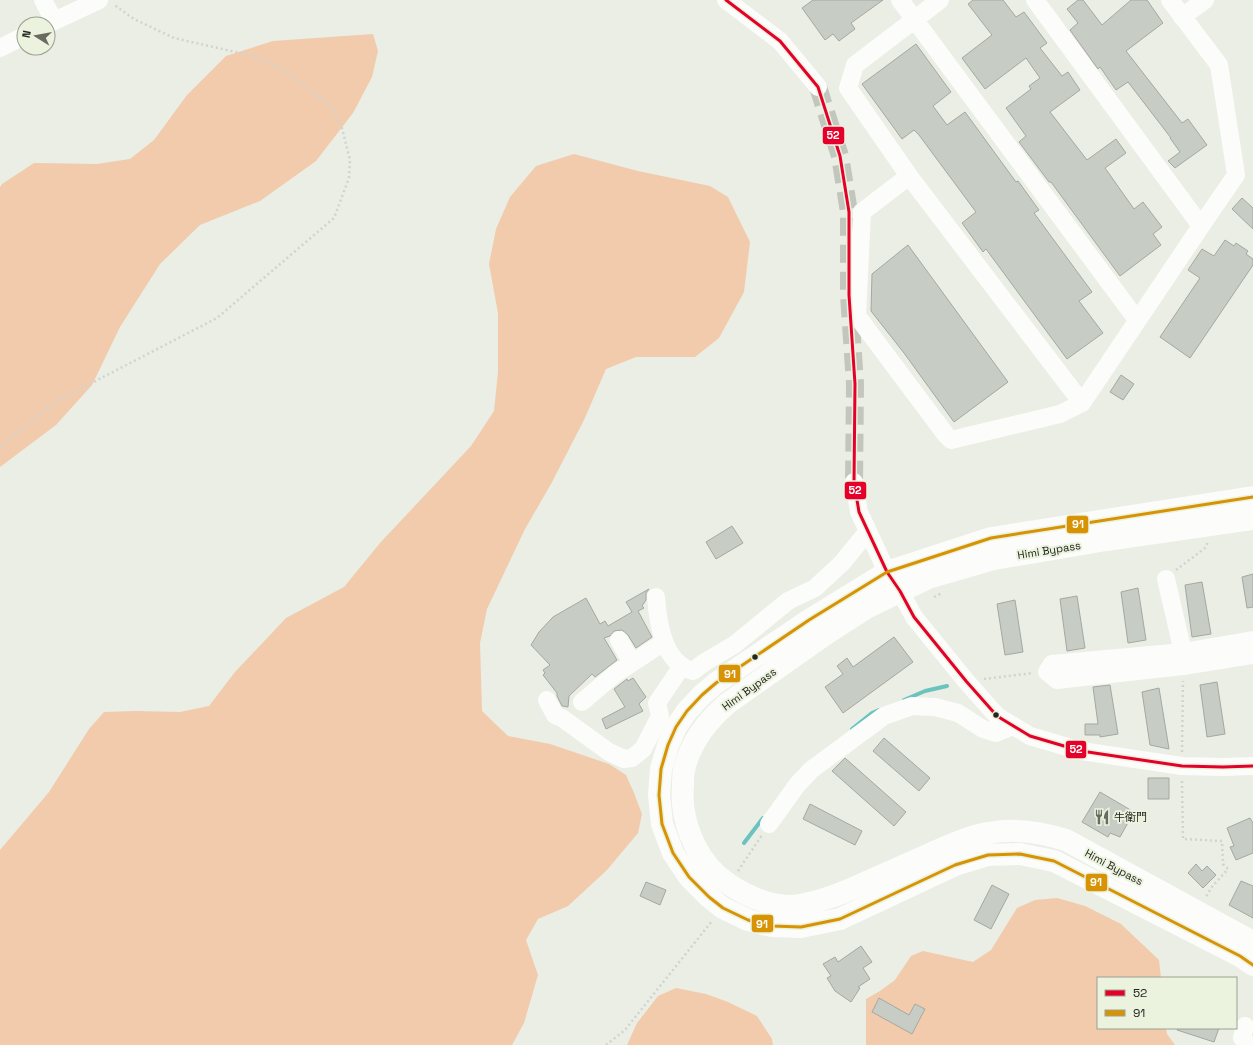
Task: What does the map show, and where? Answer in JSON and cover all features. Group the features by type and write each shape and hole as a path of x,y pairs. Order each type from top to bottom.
{"highway":[{"name":"Himi Bypass","path":"1253,497 992,538 887,572 809,620 716,683 702,695 687,711 676,727 668,745 661,769 659,795 662,824 673,853 688,877 723,908 748,920 772,926 801,927 840,919 955,865 988,855 1020,854 1054,861 1240,956 1253,965"},
{"name":"Himi Bypass","path":"1253,519 994,558 928,578 900,591 868,607 826,634 717,712 698,736 690,751 684,770 682,793 683,808 695,847 708,867 727,884 740,892 777,905 799,906 836,896 952,844 988,833 1007,830 1047,834 1066,840 1253,942"}],"street":[{"path":"43,0 49,16"},
{"path":"56,20 99,0"},
{"path":"726,0 780,41 818,87"},
{"path":"900,0 1138,320"},
{"path":"940,0 855,66 848,88 909,176 1082,404"},
{"path":"1035,0 1200,226"},
{"path":"909,176 862,212 857,316 946,435 950,440 1060,414 1082,404 1200,226 1236,175 1219,65 1170,0"},
{"path":"1182,17 1205,0"},
{"path":"0,48 16,40"},
{"path":"854,482 859,512 887,572 900,591 914,617 966,681 997,716 1030,736 1081,751 1182,766 1253,766"},
{"path":"656,597 658,617 664,642 673,658 685,669 693,671 734,645 788,601 815,588 842,563 868,531"},
{"path":"1166,578 1183,659"},
{"path":"619,640 632,663"},
{"path":"1183,659 1253,640"},
{"path":"582,702 615,674 664,642"},
{"path":"1047,672 1052,664 1253,655"},
{"path":"547,700 555,715 562,718 609,752 624,759 632,758 642,749 660,716 657,703 682,666"},
{"path":"769,824 797,785 811,770 884,716 912,706 934,707 958,713 983,729 996,733 1013,726"},
{"path":"1245,1026 1242,1038 1248,1045"}],"path":[{"path":"0,447 57,401 217,318 334,218 349,178 350,160 342,128 332,108 306,85 285,71 253,56 174,38 134,19 118,7"},
{"path":"1166,578 1205,548 1209,540"},
{"path":"1183,659 1183,839 1222,841 1223,864 1228,870 1211,888 1203,902"},
{"path":"966,681 1047,672"},
{"path":"732,869 737,873 769,824"},
{"path":"606,1045 624,1030 723,908"}],"shaded area":[{"path":"373,34 378,51 372,77 353,113 316,161 260,201 200,225 160,264 120,327 92,385 56,425 0,467 0,187 2,184 34,163 97,164 130,159 154,140 187,95 226,56 273,41"},
{"path":"574,154 638,171 710,186 728,197 750,242 744,292 719,338 695,357 636,357 606,369 584,420 551,484 525,529 487,609 480,643 482,711 508,736 550,744 609,764 626,775 642,814 638,833 607,870 568,906 538,919 526,940 538,975 524,1023 512,1045 0,1045 0,850 49,792 89,729 104,712 180,712 209,706 235,672 286,618 344,587 380,543 471,446 494,411 498,372 498,313 489,264 496,229 510,197 536,166"},
{"path":"1057,898 1085,906 1121,924 1159,960 1161,977 1097,977 1097,1029 1166,1029 1167,1034 1175,1045 866,1045 866,999 895,980 911,956 923,951 973,962 991,950 1017,908 1035,900"},
{"path":"676,988 706,994 728,1002 757,1016 772,1039 773,1045 627,1045 637,1023 658,996"}],"building":[{"path":"813,0 883,0 851,23 855,29 839,41 833,34 825,40 802,8"},
{"path":"973,0 1003,0 1016,17 1024,12 1047,43 1040,48 1062,76 1068,72 1080,90 1050,112 1087,160 1116,139 1126,153 1105,168 1134,209 1143,202 1162,227 1153,234 1161,245 1120,276 1051,182 1049,182 1019,142 1026,136 1006,108 1031,89 1029,86 1040,78 1026,58 985,89 962,58 992,35 968,4"},
{"path":"1078,0 1083,0 1102,25 1131,0 1147,0 1163,23 1126,51 1182,123 1188,119 1207,145 1175,168 1168,161 1180,152 1171,138 1128,82 1116,90 1100,67 1098,69 1070,30 1078,23 1067,9"},
{"path":"916,44 951,92 933,106 947,125 965,112 1016,182 1018,181 1039,210 1034,213 1092,292 1079,301 1103,333 1067,359 986,249 983,252 962,223 976,212 919,135 914,130 902,139 862,84"},
{"path":"1242,198 1253,208 1253,229 1232,209"},
{"path":"1225,240 1234,246 1236,243 1248,251 1246,254 1253,259 1253,265 1190,358 1160,337 1200,278 1188,270 1202,249 1214,256"},
{"path":"908,245 1008,382 954,422 904,353 871,311 872,274"},
{"path":"1121,375 1134,384 1123,400 1110,392"},
{"path":"732,526 743,543 716,559 706,542"},
{"path":"1253,574 1253,607 1247,608 1242,577"},
{"path":"1202,582 1211,634 1192,637 1185,585"},
{"path":"1138,588 1146,640 1128,643 1121,592"},
{"path":"649,589 646,593 646,600 642,606 644,608 638,611 652,637 636,648 628,635 622,630 614,631 610,636 604,638 617,660 595,677 592,674 569,696 568,707 562,706 557,693 543,675 545,673 543,670 550,665 531,645 539,632 553,617 586,598 600,624 605,621 608,626 632,612 626,602"},
{"path":"1077,596 1085,648 1067,651 1060,599"},
{"path":"1015,600 1023,652 1005,655 997,604"},
{"path":"894,637 913,662 843,713 825,687 843,674 837,666 847,658 853,667"},
{"path":"633,678 646,697 639,704 643,711 606,729 602,719 625,707 614,689 627,679 628,681"},
{"path":"1217,682 1225,734 1207,737 1200,685"},
{"path":"1110,685 1118,734 1100,737 1100,735 1085,735 1085,724 1098,724 1093,687"},
{"path":"1159,688 1169,749 1150,745 1142,692"},
{"path":"884,738 930,778 919,791 873,751"},
{"path":"845,758 906,812 894,826 832,771"},
{"path":"1148,778 1169,778 1169,799 1148,799"},
{"path":"1100,792 1134,812 1120,837 1110,833 1108,837 1082,822"},
{"path":"810,804 862,831 855,845 803,819"},
{"path":"1250,818 1253,823 1253,853 1236,860 1230,847 1234,846 1227,828"},
{"path":"1196,864 1202,871 1207,866 1216,875 1203,888 1188,873"},
{"path":"1241,881 1253,886 1253,918 1229,905"},
{"path":"646,882 666,890 660,905 640,896"},
{"path":"992,885 1009,894 991,929 974,920"},
{"path":"861,946 872,962 863,968 870,979 858,987 860,988 851,1002 835,991 827,978 831,976 823,964 835,957 838,962"},
{"path":"879,998 909,1015 915,1004 925,1009 912,1034 872,1012"},
{"path":"1178,1029 1219,1029 1214,1042"}],"waterway":[{"path":"904,700 925,691 947,686"},
{"path":"852,729 872,713 879,710"},
{"path":"744,843 763,818"}],"tunnel":[{"path":"818,87 840,156 849,212 849,295 855,384 854,482"}],"transit line":[{"name":"52","path":"726,0 780,41 818,87 840,156 849,212 849,295 855,384 854,482 859,512 887,572 900,591 914,617 966,681 997,716 1030,736 1081,751 1182,766 1253,766"},
{"name":"91","path":"1253,497 991,538 887,572 809,620 716,683 702,695 687,711 676,727 668,745 661,769 659,795 662,824 673,853 689,877 709,897 723,908 748,920 772,926 801,927 840,919 955,865 988,855 1020,854 1054,861 1240,956 1253,965"}],"place":[{"name":"牛衛門","path":"1102,817"}]}
